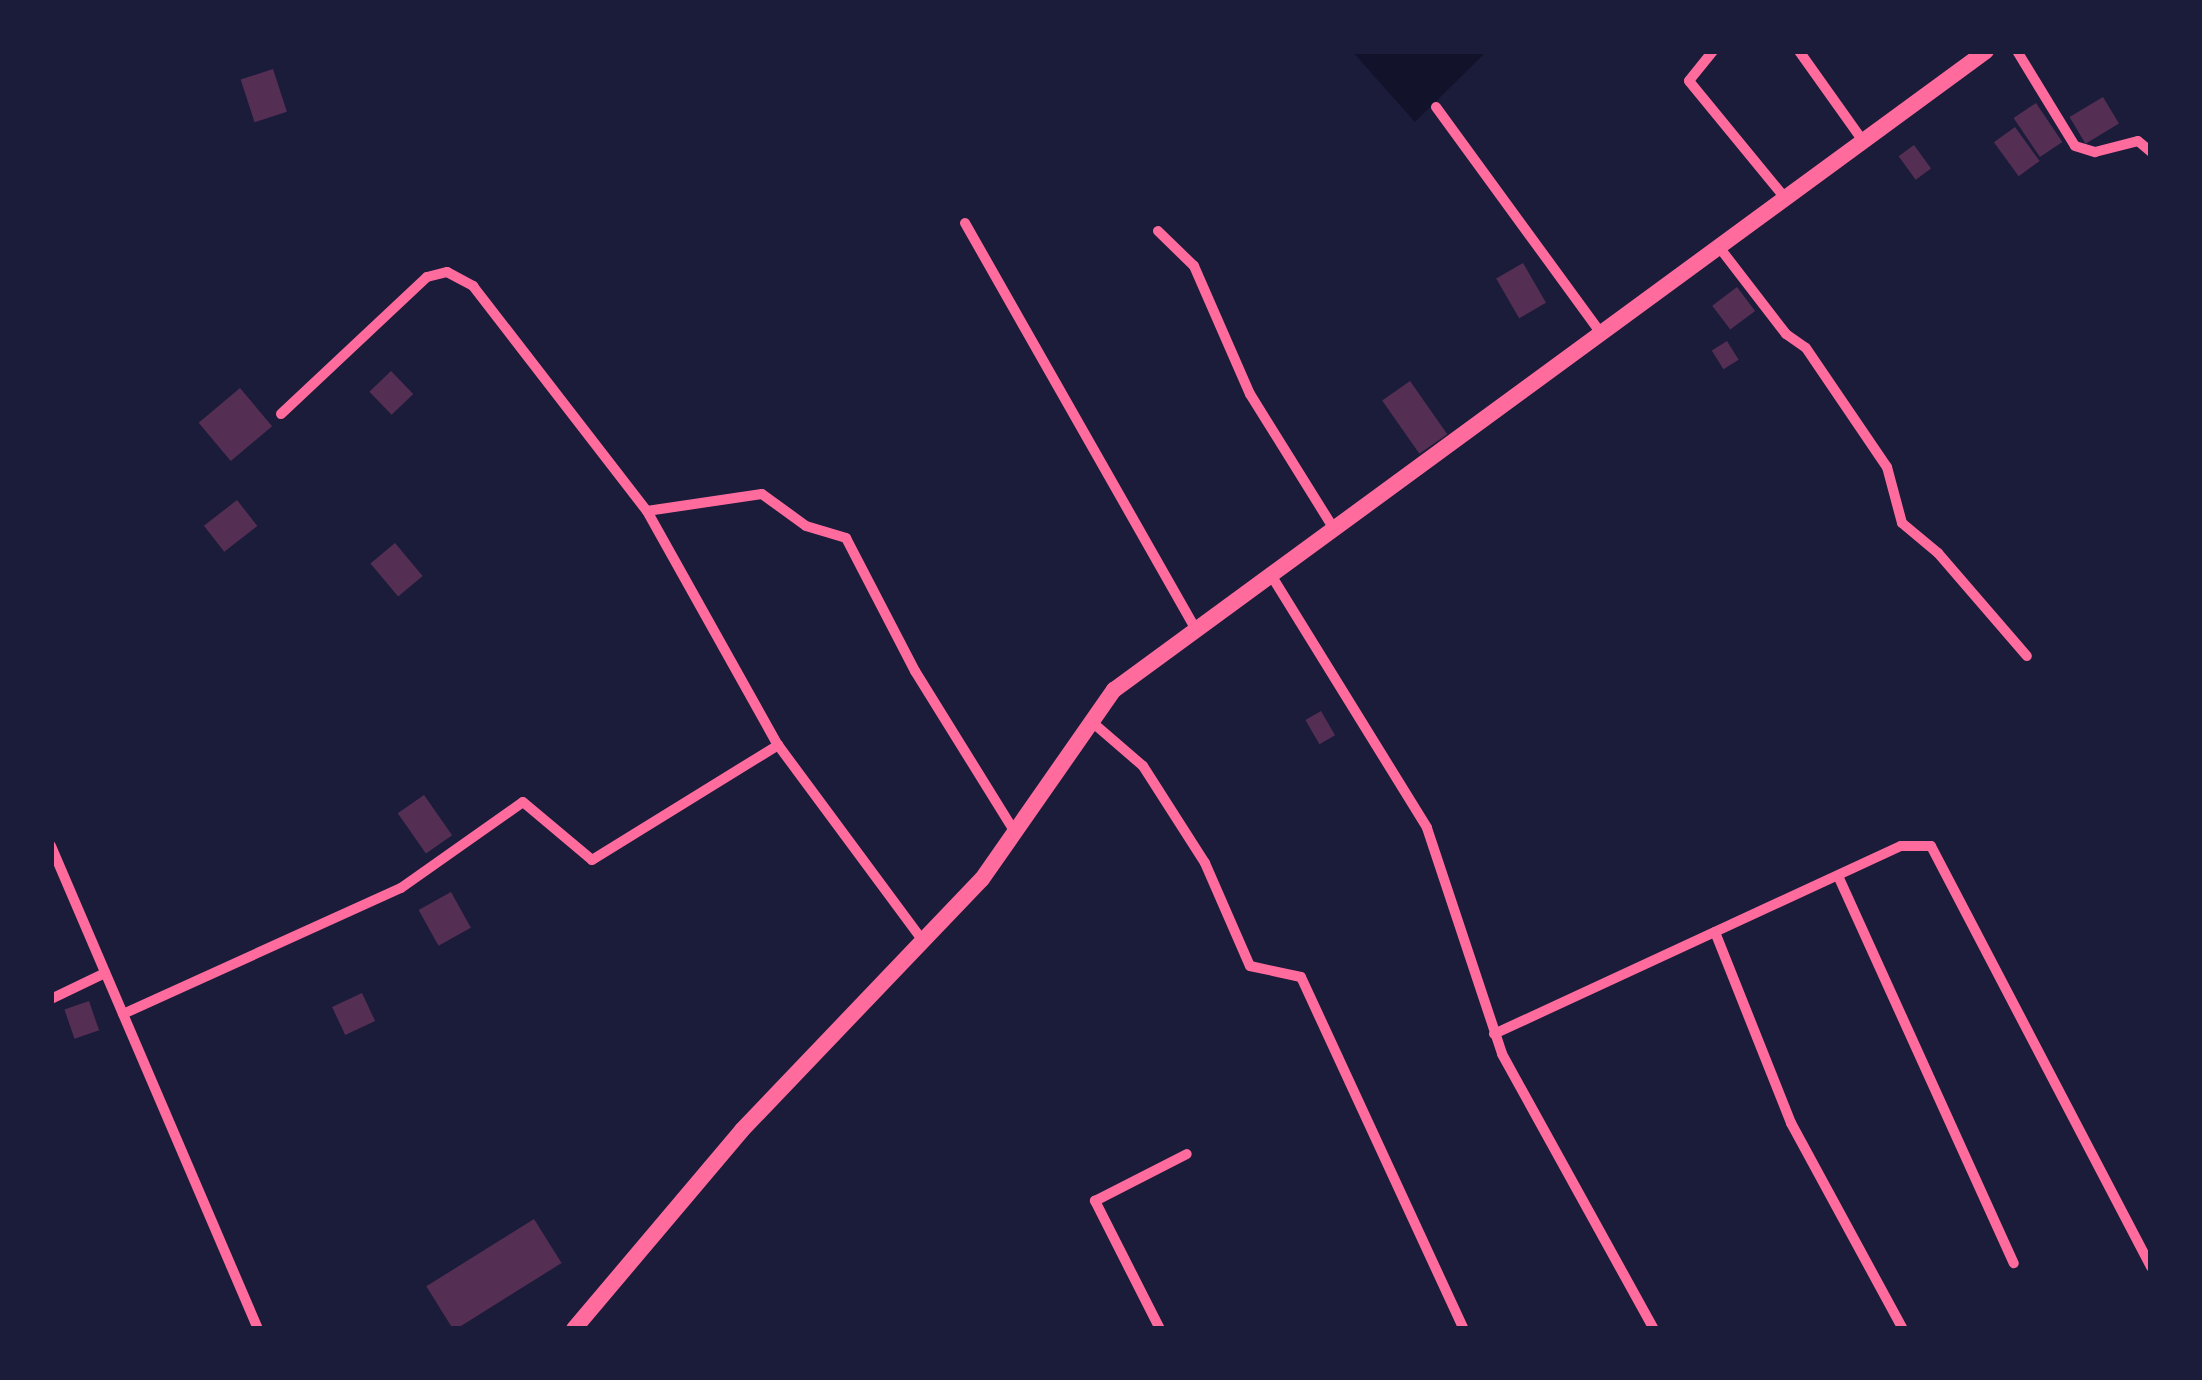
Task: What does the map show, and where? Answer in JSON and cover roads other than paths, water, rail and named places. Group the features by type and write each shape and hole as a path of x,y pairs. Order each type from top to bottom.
{"main road":[{"path":"574,1329 742,1130 923,941 1015,832 1114,690 1986,51"}],"street":[{"path":"1713,51 1689,81 1785,198"},
{"path":"1799,51 1862,141"},
{"path":"2017,51 2074,146 2095,152 2138,142 2151,152"},
{"path":"1436,107 1601,333"},
{"path":"965,223 1196,630"},
{"path":"1158,231 1169,250 1185,251 1195,266 1250,394 1334,529"},
{"path":"1719,247 1786,334 1806,348 1887,466 1902,523 1938,553 2027,656"},
{"path":"281,414 427,278 447,272 473,286 647,511 778,745 923,941"},
{"path":"647,511 762,494 806,526 846,538 915,671 1015,832"},
{"path":"1271,575 1427,828 1494,1034 1654,1329"},
{"path":"1092,722 1143,766 1204,862 1250,966 1300,977 1464,1329"},
{"path":"123,1014 360,910 523,802 592,860 778,745"},
{"path":"51,846 258,1329"},
{"path":"1494,1034 1901,846 1930,846 2151,1267"},
{"path":"1839,878 2014,1263"},
{"path":"1715,932 1790,1123 1903,1329"},
{"path":"51,999 105,973"},
{"path":"1160,1329 1095,1201 1187,1154"}]}
